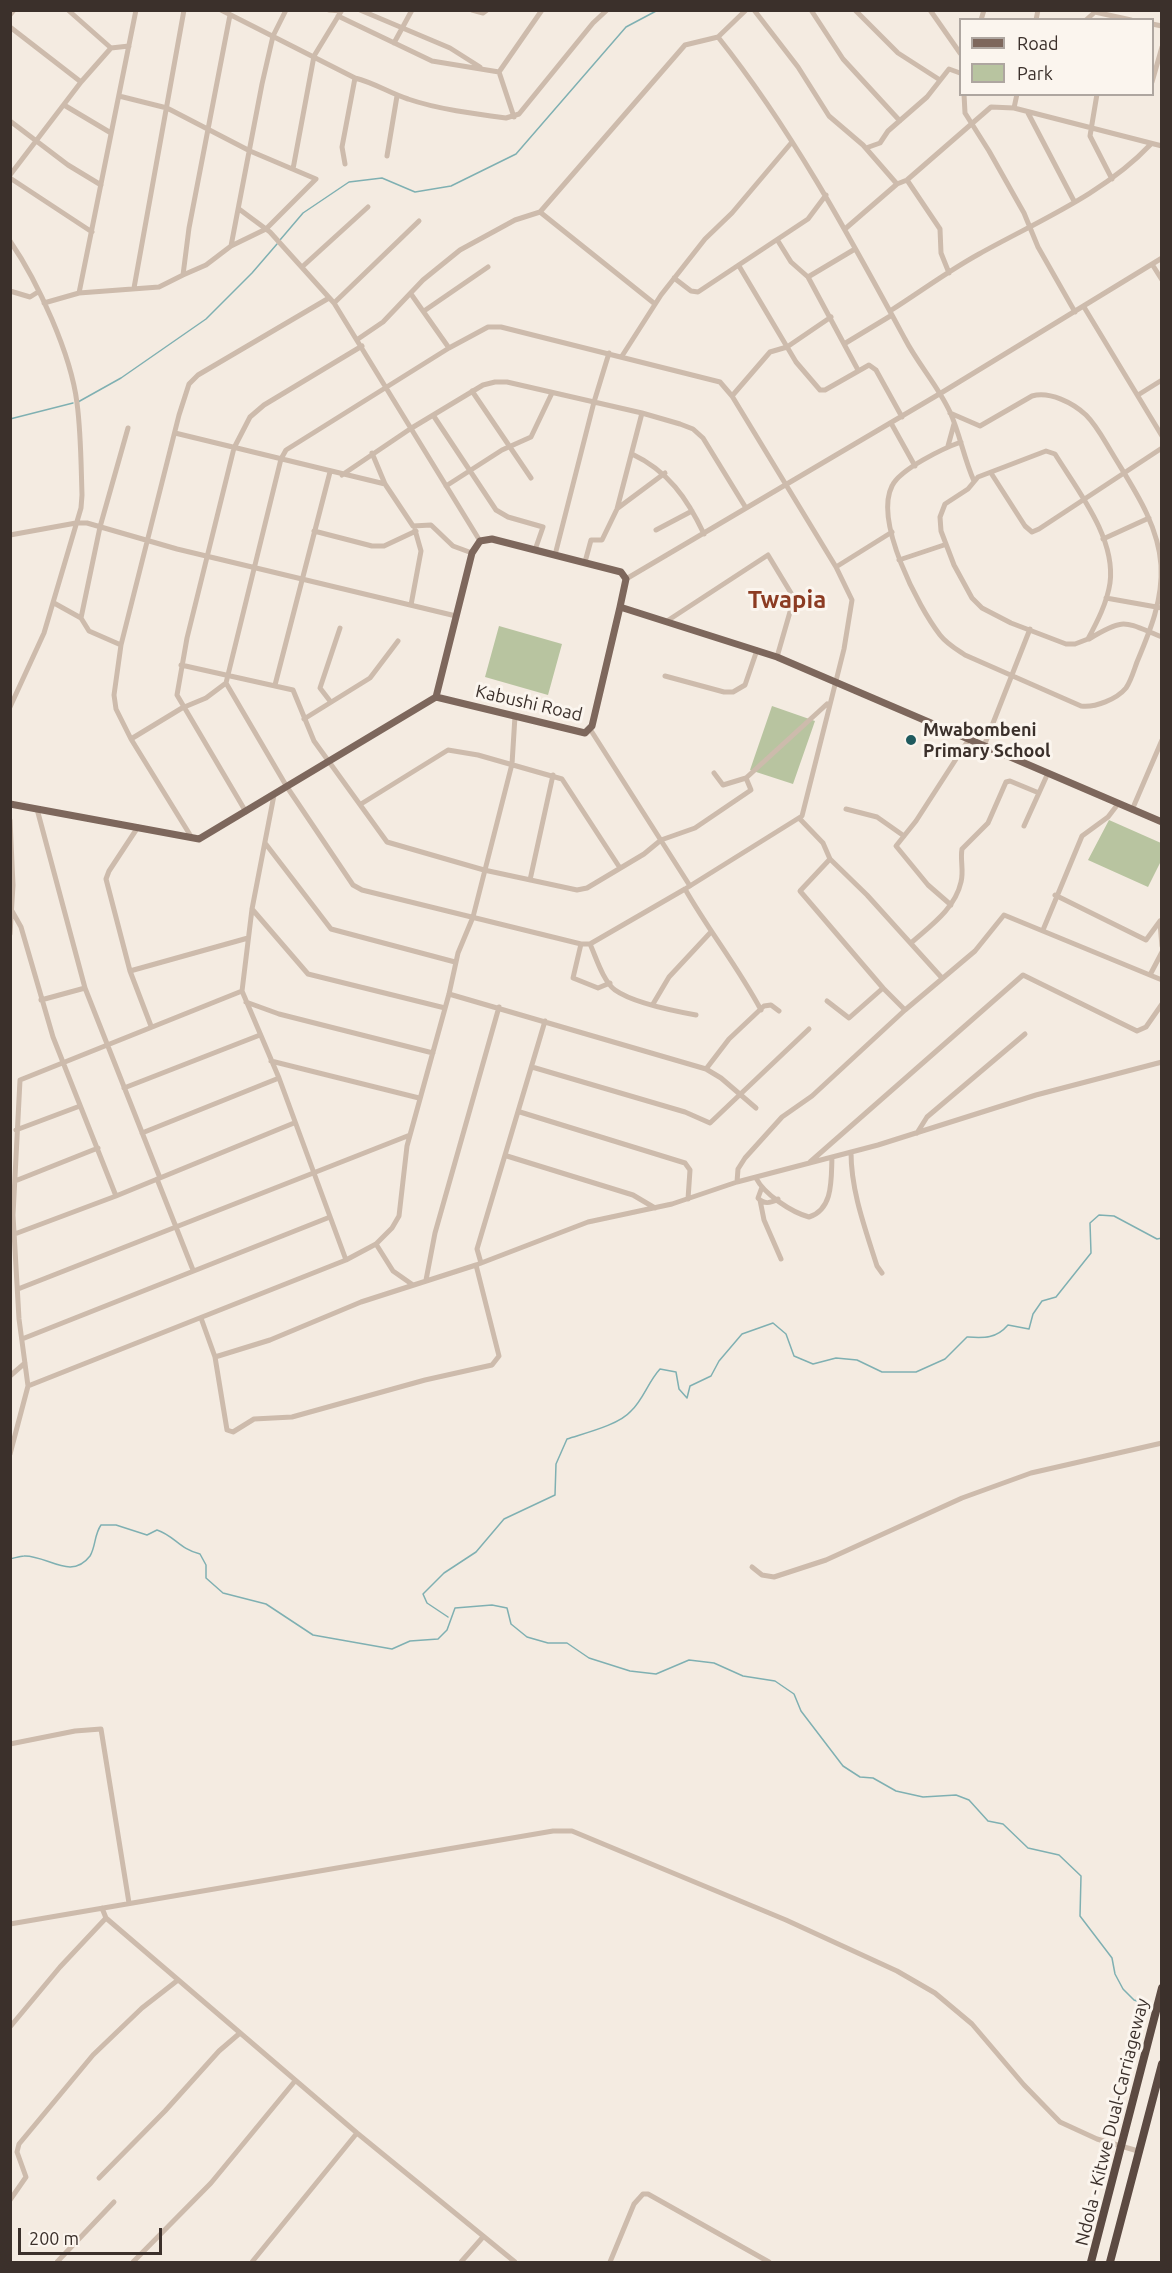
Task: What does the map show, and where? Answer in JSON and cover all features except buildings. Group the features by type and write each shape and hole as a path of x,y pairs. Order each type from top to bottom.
{"highway":[{"name":"Ndola - Kitwe Dual-Carriageway","path":"1091,2262 1161,1988"},
{"name":"Ndola - Kitwe Dual-Carriageway","path":"1110,2262 1161,2064"}],"main road":[{"path":"10,804 193,839 203,837 436,697 472,553 480,541 492,539 585,562 621,572 626,579"},
{"name":"Kabushi Road","path":"436,697 580,732 590,729 626,579"},
{"path":"620,607 777,657 1161,822"}],"street":[{"path":"10,15 14,10"},
{"path":"68,10 111,48"},
{"path":"79,293 136,10"},
{"path":"134,288 184,10"},
{"path":"221,10 355,78 378,84 397,96 478,114 514,117 529,103 593,23 608,10"},
{"path":"231,246 273,36 286,10"},
{"path":"328,10 341,13 394,43 432,61 499,72"},
{"path":"360,10 402,30 450,48 481,68"},
{"path":"394,43 412,10"},
{"path":"472,10 483,13 487,10"},
{"path":"499,72 542,10"},
{"path":"358,339 383,322 440,264 481,237 523,216 540,212 686,45 718,37 746,10"},
{"path":"754,10 798,67 829,116 866,148 897,184"},
{"path":"811,10 843,59 900,122"},
{"path":"855,10 898,53 940,80"},
{"path":"930,10 959,52"},
{"path":"1088,18 1095,12 1122,18"},
{"path":"293,169 314,56 341,13"},
{"path":"183,275 189,228 230,15"},
{"path":"10,27 81,82"},
{"path":"718,37 750,78 826,195 906,341 941,393 955,423 974,481"},
{"path":"92,232 10,177 81,82 111,48 129,46"},
{"path":"1154,74 1161,47"},
{"path":"866,148 880,143 888,131 927,97 949,69 959,73"},
{"path":"499,72 514,117"},
{"path":"345,164 342,147 355,78"},
{"path":"44,303 79,293 159,287 206,265 231,246 266,229 316,179 250,151 167,108 119,96"},
{"path":"387,156 397,96"},
{"path":"964,96 963,108 971,124 1024,213 1029,228 1075,312"},
{"path":"1014,108 1017,96"},
{"path":"1097,96 1090,128 1092,144 1113,179"},
{"path":"64,105 111,133"},
{"path":"845,229 897,184 908,180 991,107 1014,108 1161,146"},
{"path":"1028,113 1074,201"},
{"path":"10,121 100,185"},
{"path":"622,356 674,278 792,142"},
{"path":"844,344 950,273 1113,179 1151,144"},
{"path":"908,180 940,229 941,254 950,273"},
{"path":"674,278 691,291 698,292 778,241 816,213 826,195"},
{"path":"302,267 368,207"},
{"path":"239,209 266,229 334,303 480,541"},
{"path":"540,212 655,304"},
{"path":"334,303 418,221"},
{"path":"10,241 44,303 77,402 82,501 41,641 10,706"},
{"path":"778,241 791,262 808,277 858,370"},
{"path":"808,277 855,249"},
{"path":"626,579 785,483 902,417 1161,258"},
{"path":"1152,264 1161,280"},
{"path":"739,266 787,347 808,378 822,391 865,366 874,367 902,417"},
{"path":"424,311 488,267"},
{"path":"10,291 30,297 38,292"},
{"path":"411,294 449,348"},
{"path":"193,839 131,739 116,709 114,695 121,645 183,400 193,379 329,298"},
{"path":"1084,307 1161,436"},
{"path":"732,396 770,352 787,347 831,317"},
{"path":"488,327 501,327 622,356 720,382 732,396 836,567 852,600 844,649 834,682 807,802 799,818 687,888 590,944 581,944 473,916 362,891 352,885 287,787 229,692 226,683 281,459 295,443 449,348 488,327"},
{"path":"246,812 182,708 176,689 234,448 246,424 256,412 362,346"},
{"path":"555,555 594,402 609,353"},
{"path":"1138,395 1161,380"},
{"path":"342,475 372,453 472,391 490,382 501,381 642,413 693,429 703,438 746,508"},
{"path":"472,391 531,478"},
{"path":"446,486 508,447 533,435 552,393"},
{"path":"950,413 980,426 1032,396 1050,395 1075,407 1092,421 1149,518 1161,566 1159,607 1126,688 1095,705 1076,704 951,646 934,626 899,560 892,532 891,488 894,482 915,466 948,446 961,442"},
{"path":"585,562 591,540 602,540 617,509 642,413"},
{"path":"433,415 496,510 508,517 543,527 535,550"},
{"path":"891,423 915,466"},
{"path":"948,446 955,423"},
{"path":"81,618 100,527 128,428"},
{"path":"175,433 385,484"},
{"path":"991,472 1024,526 1032,532 1040,530 1161,448"},
{"path":"1088,639 1106,598 1111,573 1103,539 1083,500 1051,451 1030,456 982,476 942,508 940,517 944,545 972,598 982,608 1070,645 1088,639 1112,624 1120,623 1161,637"},
{"path":"372,453 385,484 415,528 421,551 411,605"},
{"path":"632,454 664,473 692,511 704,534"},
{"path":"968,466 982,476"},
{"path":"275,685 330,472"},
{"path":"617,509 664,473"},
{"path":"656,530 692,511"},
{"path":"1103,539 1149,518"},
{"path":"10,535 65,527 76,523 100,527 148,541 456,616"},
{"path":"314,531 372,546 384,546 415,528 431,525 453,546 472,553"},
{"path":"836,567 892,532"},
{"path":"899,560 944,545"},
{"path":"667,621 768,555 794,598 777,657"},
{"path":"1106,598 1159,607"},
{"path":"54,603 81,618 89,631 121,645"},
{"path":"330,701 320,688 340,628"},
{"path":"984,746 1030,629"},
{"path":"304,719 370,678 398,641"},
{"path":"665,676 716,690 733,692 745,685 757,650"},
{"path":"181,665 293,690 304,719 327,762 361,804 379,835 387,843 484,870 530,880 582,890 644,854 661,840 695,828 750,791 752,787 746,778"},
{"path":"131,739 182,708 206,698 226,683"},
{"path":"714,773 723,785 746,778 829,703"},
{"path":"28,1386 346,1260 376,1244 392,1228 399,1216 410,1135 419,1098 450,994 455,962 473,916 512,764 515,716"},
{"path":"590,729 661,840 710,933 730,956 761,1010"},
{"path":"951,905 928,885 896,848 969,739"},
{"path":"1132,810 1161,740"},
{"path":"361,804 448,750 512,764 553,775 566,783 620,868"},
{"path":"1024,826 1048,773"},
{"path":"530,880 553,775"},
{"path":"910,943 951,905 962,880 962,849 988,823 1006,782 1010,781 1039,793"},
{"path":"274,795 252,909 242,991 279,1078 346,1260"},
{"path":"1042,930 1082,836 1108,817 1118,804"},
{"path":"37,808 85,988 193,1270"},
{"path":"846,809 877,817 904,836"},
{"path":"799,818 823,843 830,860 942,978"},
{"path":"10,820 12,884 10,934"},
{"path":"138,827 106,879 130,971 151,1026"},
{"path":"265,843 331,929 455,962"},
{"path":"830,860 800,891 883,988 905,1010"},
{"path":"1055,895 1146,940 1161,920"},
{"path":"252,909 308,974 445,1008"},
{"path":"12,911 21,927 41,1000 63,1062 116,1196"},
{"path":"736,1182 738,1169 745,1158 782,1118 812,1096 905,1010 983,943 1004,915 1161,980"},
{"path":"1161,920 1161,946"},
{"path":"652,1004 669,977 710,933"},
{"path":"130,971 248,938"},
{"path":"581,944 573,978 598,988 610,983"},
{"path":"590,944 616,990 652,1004 696,1015"},
{"path":"1150,975 1161,952"},
{"path":"809,1163 1023,975 1137,1031 1146,1027 1161,1004"},
{"path":"41,1000 85,988"},
{"path":"827,1000 849,1018 883,988"},
{"path":"10,1454 28,1386 12,1235 20,1080 242,991"},
{"path":"450,994 706,1069 756,1108"},
{"path":"246,1002 279,1014 433,1053"},
{"path":"706,1069 729,1039 761,1010 769,1004 779,1011"},
{"path":"426,1280 435,1233 499,1007"},
{"path":"201,1318 215,1357 221,1403 227,1430 230,1432 254,1419 292,1417 425,1380 486,1368 499,1356 477,1249 546,1021"},
{"path":"532,1067 685,1112 710,1123 808,1029"},
{"path":"917,1132 927,1117 1025,1034"},
{"path":"124,1088 260,1035"},
{"path":"271,1060 419,1098"},
{"path":"215,1357 270,1340 353,1305 479,1264 588,1222 688,1199 736,1182 851,1152 1036,1095 1161,1062"},
{"path":"142,1133 279,1078"},
{"path":"16,1130 80,1106"},
{"path":"520,1112 684,1163 690,1170 688,1199"},
{"path":"12,1235 116,1196 294,1123"},
{"path":"18,1289 410,1135"},
{"path":"15,1181 98,1148"},
{"path":"851,1152 852,1173 861,1213 877,1266 882,1273"},
{"path":"507,1156 633,1195 655,1208"},
{"path":"756,1178 762,1187 798,1214 809,1217 817,1214 831,1190 832,1157"},
{"path":"762,1187 758,1198 764,1220 781,1259"},
{"path":"760,1200 767,1202 778,1199"},
{"path":"22,1339 330,1217"},
{"path":"376,1244 393,1271 413,1284"},
{"path":"10,1376 25,1363"},
{"path":"752,1567 762,1575 774,1577 826,1560 962,1498 1031,1473 1161,1443"},
{"path":"10,1744 75,1731 100,1729 129,1903"},
{"path":"10,1923 553,1831 572,1832 786,1920 915,1981 935,1993 972,2024 1054,2118 1077,2132 1138,2151"},
{"path":"102,1908 105,1918 295,2081 515,2262"},
{"path":"10,2027 105,1918"},
{"path":"10,2159 17,2152 19,2144 93,2055 142,2008 178,1980"},
{"path":"99,2178 165,2111 219,2051 240,2033"},
{"path":"133,2262 211,2183 295,2081"},
{"path":"252,2262 357,2133"},
{"path":"10,2200 26,2177 17,2152"},
{"path":"610,2262 634,2204 643,2194 648,2194 769,2262"},
{"path":"57,2262 114,2202"},
{"path":"461,2262 483,2237"}],"green space":[{"path":"499,626 562,644 548,695 485,677"},
{"path":"772,706 815,721 793,784 750,770"},
{"path":"1109,820 1161,843 1161,861 1148,887 1088,860"}],"waterway":[{"path":"280,240 303,213 349,182 382,178 415,192 451,186 516,154 626,27 658,10"},
{"path":"78,402 121,378 206,319 277,244"},
{"path":"10,419 73,403"},
{"path":"448,1617 427,1603 423,1594 444,1573 476,1552 504,1519 555,1495 556,1464 567,1439 601,1428 626,1416 639,1402 660,1369 676,1372 679,1389 687,1398 690,1386 711,1376 719,1361 742,1334 773,1323 786,1334 794,1356 813,1364 836,1358 857,1360 882,1372 916,1372 945,1359 967,1337 994,1335 1008,1325 1029,1329 1033,1314 1042,1301 1056,1297 1091,1253 1090,1223 1099,1215 1114,1216 1157,1239 1162,1238"},
{"path":"10,1559 22,1556 33,1557 67,1567 75,1566 83,1563 90,1556 101,1525 116,1525 147,1535 157,1530 187,1549 200,1554 206,1565 206,1578 223,1593 266,1604 313,1635 392,1649 410,1641 438,1639 447,1630 455,1608 492,1605 507,1608 511,1624 527,1637 548,1643 567,1643 589,1658 630,1671 656,1674 689,1660 714,1663 743,1676 775,1681 794,1694 801,1711 843,1766 860,1777 873,1778 896,1791 923,1797 956,1795 969,1800 988,1821 1003,1824 1028,1848 1059,1855 1081,1876 1080,1916 1112,1958 1115,1974 1123,1989 1134,2000 1149,2005"}],"place":[{"name":"Mwabombeni Primary School","path":"911,740"}],"district":[{"name":"Twapia","path":"787,600"}]}
